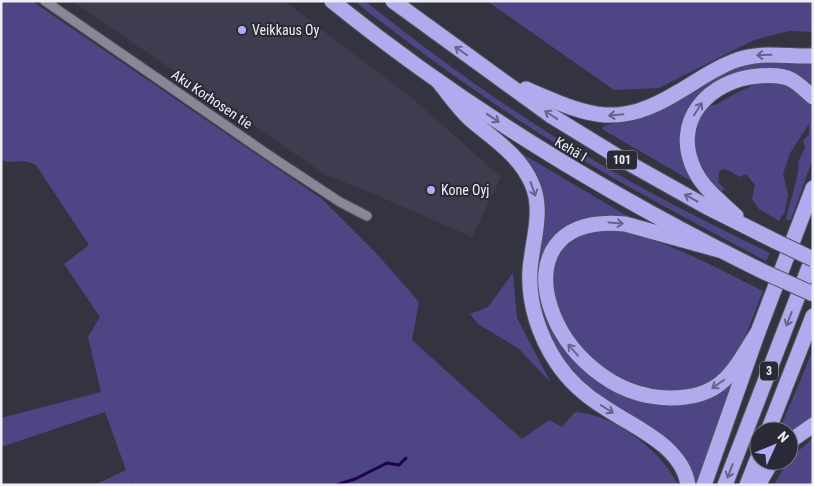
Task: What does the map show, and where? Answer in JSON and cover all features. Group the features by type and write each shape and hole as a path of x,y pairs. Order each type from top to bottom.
{"highway":[{"name":"Kehä I","path":"332,1 374,35 438,81 539,149 719,250 813,294"},
{"name":"Kehä I","path":"393,1 550,115 625,161 750,229 813,258"},
{"path":"501,79 584,113 616,116 653,106 722,65 752,55 813,56"},
{"path":"750,229 714,196 695,170 689,155 687,138 689,124 694,113 705,99 719,87 747,76 764,75 791,80 813,97"},
{"path":"438,81 469,118 496,139 514,158 532,184 537,200 537,220 530,271 530,294 540,332 558,365 577,387 592,399 664,446 677,461 688,485"},
{"path":"704,485 758,332 813,188"},
{"path":"719,250 625,224 609,222 580,226 560,241 549,261 546,288 554,319 568,343 590,367 602,376 630,389 662,398 693,396 722,382 758,332"},
{"name":"3","path":"725,485 813,258"},
{"name":"3","path":"772,421 813,316"},
{"path":"799,435 813,425"},
{"path":"747,485 752,471"},
{"path":"758,485 766,471"}],"street":[{"name":"Aku Korhosen tie","path":"45,1 276,160 340,202 366,216"}],"shaded area":[{"path":"1,1 32,1 322,199 376,253 419,302 412,340 522,439 549,420 562,427 575,412 590,414 621,427 649,447 671,472 678,485 134,485 133,482 128,485 94,485 126,470 105,412 1,447 1,418 101,392 88,337 100,317 64,264 89,245 36,165 22,161 10,162 1,160"},
{"path":"72,1 284,1 413,99 501,177 472,237 326,175"},
{"path":"354,1 365,1 422,46 512,109 574,149 666,201 770,253 766,261 640,193 547,138 496,105 414,47"},
{"path":"487,1 813,1 813,32 789,31 754,40 659,88 614,90"},
{"path":"813,60 813,88 783,71 694,101 693,182 602,129 604,126 648,115 702,83 746,63"},
{"path":"764,81 784,83 806,97 813,108 813,158 791,220 786,220 796,181 798,163 805,147 803,141 809,134 809,124 790,153 783,174 788,194 785,211 779,221 759,209 752,199 755,185 746,174 739,177 730,171 722,169 719,173 718,182 725,189 721,191 706,173 696,152 695,130 699,119 706,109 750,87 752,84"},
{"path":"519,152 629,217 602,216 580,220 562,231 549,247 544,257 541,268 579,362 674,403 695,403 701,401 732,383 696,485 692,478 577,378 550,341 538,304 535,274 542,230"},
{"path":"598,230 612,230 633,234 671,247 763,291 735,356 719,377 709,384 695,389 674,391 637,384 615,375 601,366 583,350 572,336 556,302 552,285 554,269 560,254 583,234"},
{"path":"513,273 517,318 551,383 518,348 478,324 470,314 488,307"},
{"path":"813,350 813,418 799,427 799,421 783,421"},
{"path":"813,438 813,485 774,485 782,471 799,471 799,450"}],"waterway":[{"path":"336,485 355,479 387,463 399,465 406,458"}],"place":[{"name":"Veikkaus Oy","path":"242,30"},
{"name":"Kone Oyj","path":"431,190"}]}
